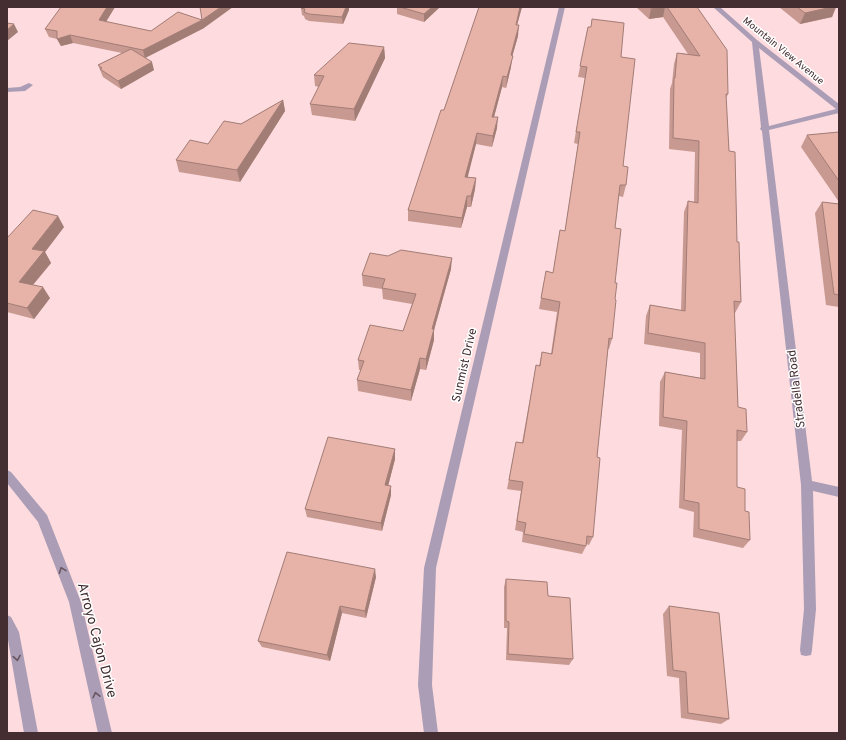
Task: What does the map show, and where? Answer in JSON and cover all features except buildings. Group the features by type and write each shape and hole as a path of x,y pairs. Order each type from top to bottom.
{"street":[{"name":"Sunmist Drive","path":"431,733 425,685 430,568 562,7"},
{"name":"Mountain View Avenue","path":"716,7 839,110"},
{"name":"Stradella Road","path":"755,41 764,129 808,485 810,609 806,650"},
{"path":"7,85 29,85 22,89 7,90"},
{"path":"764,129 839,110"},
{"name":"Arroyo Cajon Drive","path":"7,475 43,519 75,602 105,733"},
{"path":"808,485 839,492"},
{"path":"7,620 13,632 31,733"}]}
